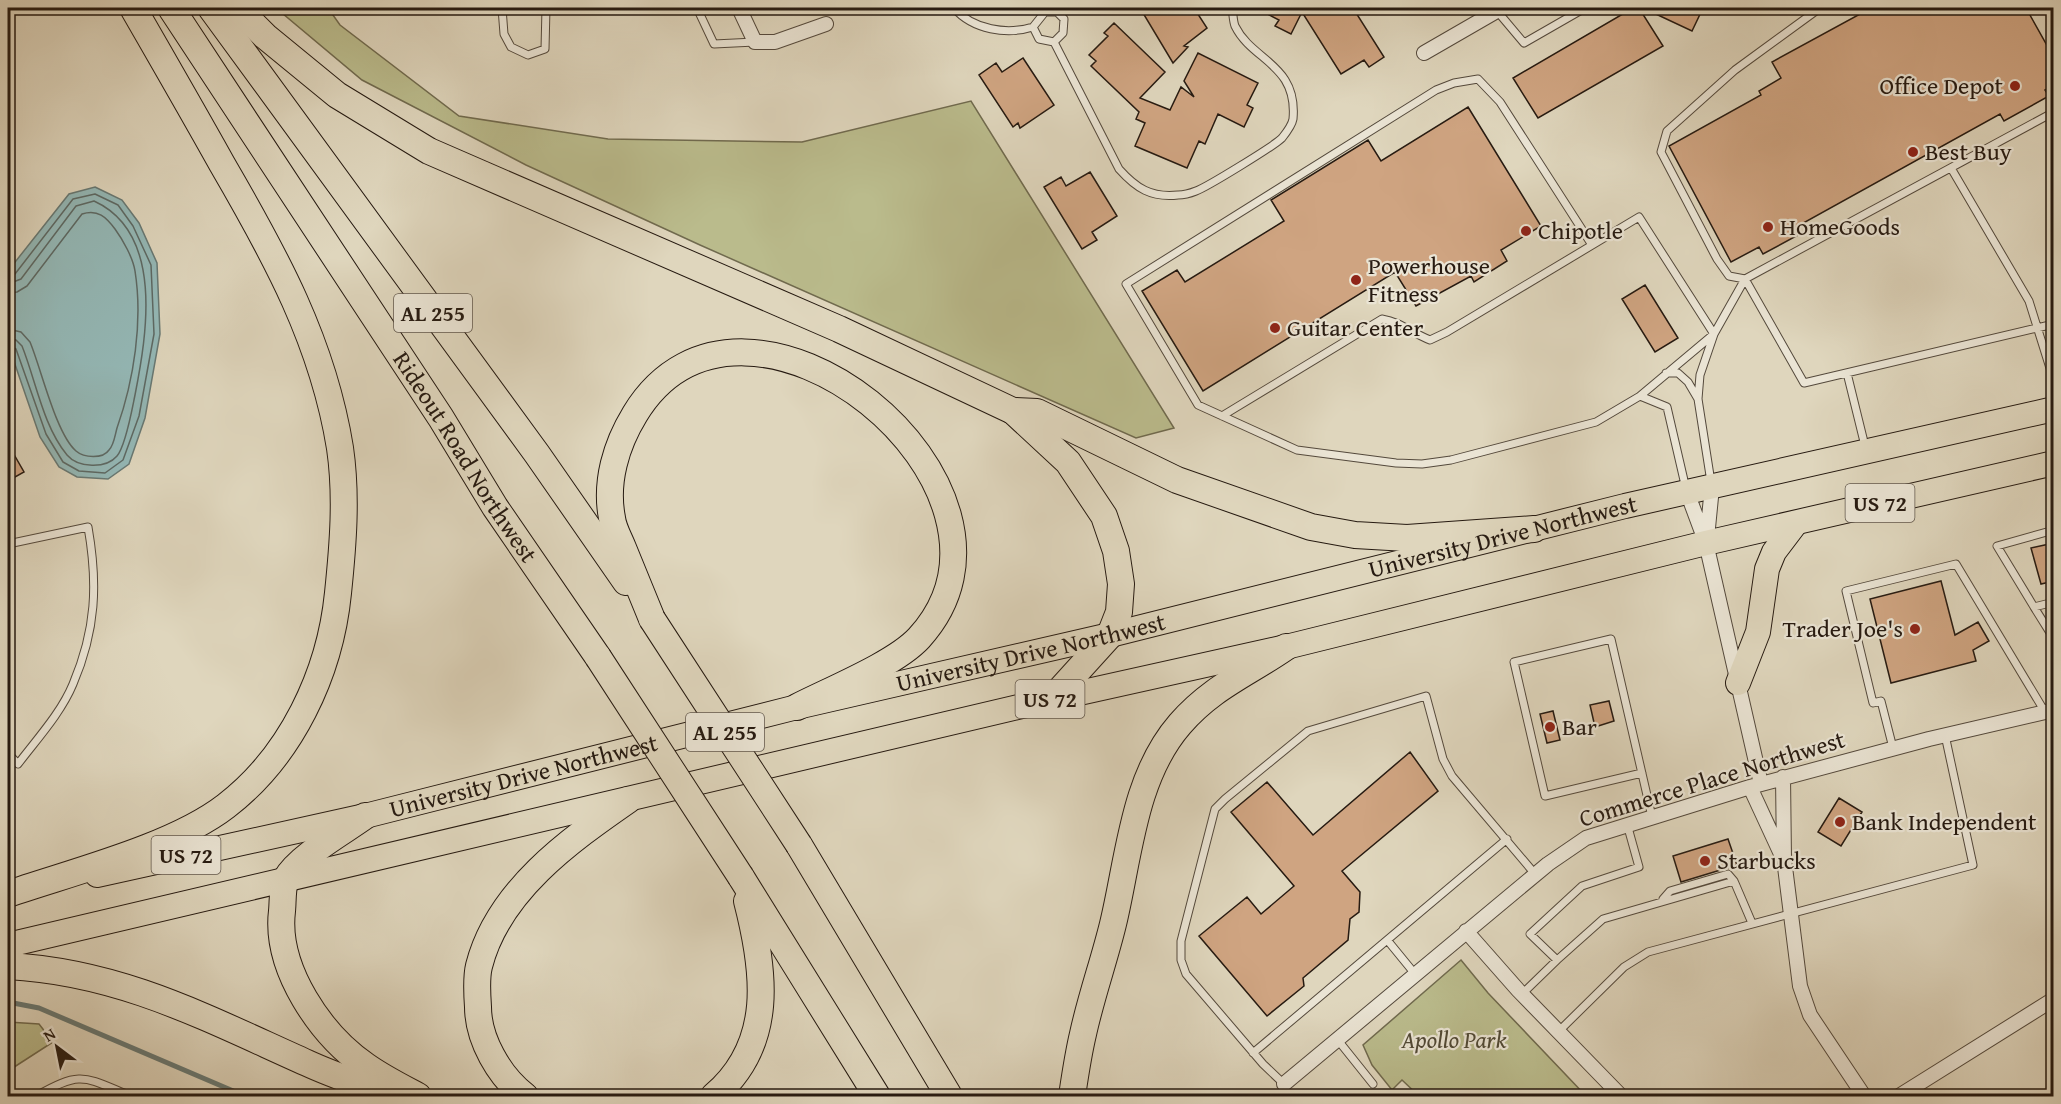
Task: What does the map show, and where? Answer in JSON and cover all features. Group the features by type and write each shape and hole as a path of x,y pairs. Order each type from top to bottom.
{"highway":[{"path":"8,895 182,832 224,808 250,786 285,744 305,709 326,658 337,611 344,533 340,460 324,376 300,308 265,238 133,8"},
{"name":"Rideout Road Northwest","path":"171,8 441,418 495,507 598,657 741,877"},
{"name":"AL 255","path":"211,8 537,454 652,619 799,845 950,1096"},
{"path":"237,8 266,36 337,95 429,151 839,329 1013,411 1068,462 1104,516 1116,551 1121,584 1119,612 1110,635 1052,699"},
{"path":"652,619 612,519 609,488 623,434 642,402 664,380 707,357 738,352 771,354 823,373 863,398 904,435 925,462 940,491 947,514 952,555 949,580 938,611 918,639 891,660 797,707"},
{"name":"University Drive Northwest","path":"8,895 246,840 365,816 797,707 1110,635 1687,492 2054,409"},
{"path":"1013,411 1037,412 1177,480 1311,527 1355,535 1407,538 1534,529"},
{"name":"University Drive Northwest","path":"8,945 1052,699 1286,647 1706,543 2054,463"},
{"path":"1738,683 1758,632 1767,569 1774,552 1796,523"},
{"path":"1072,1096 1083,1033 1113,926 1134,828 1146,785 1159,754 1178,726 1199,703 1227,681 1261,665 1286,647"},
{"path":"525,1096 498,1065 486,1046 478,1022 478,968 486,944 524,886 580,833 628,800"},
{"path":"365,816 303,861 286,880 280,924 287,958 297,983 330,1034 365,1065 418,1096"},
{"path":"714,1096 729,1083 750,1052 759,1017 762,971 741,877"},
{"name":"AL 255","path":"741,877 877,1096"},
{"path":"8,966 74,974 157,996 308,1064 392,1096"}],"street":[{"path":"739,8 755,42 775,42 826,24"},
{"path":"1424,53 1500,9"},
{"path":"1706,543 1712,487"},
{"path":"1687,492 1706,543 1738,683 1755,785 1784,859"},
{"name":"Commerce Place Northwest","path":"1284,1084 1575,843 1627,824 1783,777 1944,735 2049,711"},
{"path":"1783,777 1784,859 1804,1002 1864,1096"},
{"path":"1466,931 1522,994 1621,1096"},
{"path":"1899,1096 2054,999"}],"lane":[{"path":"502,8 504,34 511,47 528,55 545,49 546,8"},
{"path":"697,8 714,44 755,42"},
{"path":"954,8 975,23 998,31 1033,27 1045,12 1060,10 1064,19 1063,33 1054,42"},
{"path":"1054,42 1119,169 1135,186 1156,194 1178,195 1197,191 1281,139 1293,123 1294,103 1285,80 1276,67 1235,26 1232,8"},
{"path":"1500,9 1524,43 1585,8"},
{"path":"1820,8 1735,70 1667,131 1660,152 1717,259 1729,276 1745,279 1804,383 2054,324"},
{"path":"1033,27 1039,39 1054,42"},
{"path":"1592,245 1500,102 1478,80 1454,83 1436,90 1126,284 1198,405 1297,450 1422,464 1506,447 1596,422 1640,396 1714,334"},
{"path":"1712,487 1698,399 1700,375 1714,334 1745,279 2054,112"},
{"path":"1951,168 2029,301 2054,381"},
{"path":"1222,416 1382,319 1400,322 1414,334 1430,340 1639,217 1714,334"},
{"path":"1666,373 1678,374 1688,382 1698,399"},
{"path":"1847,373 1867,453"},
{"path":"1640,396 1667,407 1687,492"},
{"path":"8,544 88,526 96,584 88,637 73,686 53,719 18,764 8,753"},
{"path":"2054,530 1997,546 2054,639"},
{"path":"1893,748 1881,701 1873,703 1846,591 1956,564 2049,711"},
{"path":"2034,607 2054,602"},
{"path":"1642,773 1545,796 1514,662 1611,639 1642,773 1652,817"},
{"path":"1284,1084 1253,1053 1186,974 1181,960 1181,941 1215,809 1225,799 1308,730 1426,696 1443,759 1452,776 1535,874"},
{"path":"1558,1032 1635,959 1648,952 1790,912 1973,865 1944,735"},
{"path":"1557,960 1530,934 1582,886 1639,867 1627,824"},
{"path":"1253,1053 1507,839"},
{"path":"1522,994 1603,920 1661,901 1734,881 1752,923"},
{"path":"1388,941 1415,974"},
{"path":"1337,1039 1373,1084"},
{"path":"36,1096 64,1080 75,1078 91,1080 131,1096"}],"green space":[{"path":"276,8 328,8 340,25 459,116 608,139 802,142 971,101 1174,428 1136,438 700,245 526,165 362,80"},
{"name":"Apollo Park","path":"1461,960 1488,993 1586,1096 1419,1096 1402,1080 1392,1090 1372,1065 1363,1045"},
{"path":"8,1022 39,1024 53,1042 8,1071"}],"water":[{"path":"95,187 122,200 139,223 157,263 160,334 145,418 129,464 108,479 77,477 59,467 40,437 8,344 8,271 69,194"}],"building":[{"path":"1140,8 1194,8 1207,28 1184,46 1188,47 1173,63"},
{"path":"1256,8 1353,8 1384,57 1369,67 1364,60 1341,74 1302,12 1291,34 1275,26 1279,20"},
{"path":"1633,8 1639,8 1663,46 1538,118 1513,78"},
{"path":"1643,8 1703,8 1692,31"},
{"path":"1871,8 2026,8 2054,58 2054,85 2045,90 2049,96 2004,121 2000,114 1796,227 1800,234 1763,254 1759,247 1731,262 1669,146 1761,95 1759,91 1781,78 1772,62"},
{"path":"1114,23 1165,72 1140,98 1170,110 1181,87 1194,97 1184,81 1198,53 1258,83 1247,105 1253,108 1244,127 1218,114 1205,144 1199,141 1187,168 1135,146 1145,123 1136,119 1139,112 1091,66 1096,61 1089,55 1108,36 1104,33"},
{"path":"1023,58 1054,105 1020,128 1018,123 1013,127 979,75 996,63 1002,72"},
{"path":"1468,107 1541,226 1501,250 1507,261 1474,282 1471,276 1416,306 1395,272 1203,391 1142,291 1177,270 1185,282 1284,221 1271,200 1368,140 1381,161"},
{"path":"1090,172 1117,216 1092,232 1097,240 1082,249 1044,187 1061,177 1066,186"},
{"path":"1645,285 1678,338 1655,352 1622,299"},
{"path":"8,444 24,472 8,481"},
{"path":"2054,543 2054,581 2041,584 2031,548"},
{"name":"Trader Joe's","path":"1941,581 1955,635 1978,622 1989,641 1973,650 1976,661 1891,683 1870,599"},
{"path":"1609,701 1614,721 1595,727 1590,705"},
{"name":"Bar","path":"1553,711 1560,740 1547,743 1540,714"},
{"path":"1410,752 1438,791 1342,871 1360,892 1359,912 1350,919 1348,940 1303,978 1304,986 1267,1016 1199,936 1247,897 1261,914 1294,886 1231,812 1267,782 1313,835"},
{"name":"Bank Independent","path":"1839,798 1862,812 1841,846 1818,832"},
{"name":"Starbucks","path":"1728,839 1737,865 1681,882 1673,856"}],"waterway":[{"path":"8,1002 39,1008 245,1096"}],"place":[{"name":"Office Depot","path":"2015,86"},
{"name":"Best Buy","path":"1913,152"},
{"name":"HomeGoods","path":"1768,227"},
{"name":"Chipotle","path":"1526,231"},
{"name":"Powerhouse Fitness","path":"1356,280"},
{"name":"Guitar Center","path":"1275,328"},
{"name":"Trader Joe's","path":"1915,629"},
{"name":"Bar","path":"1550,727"},
{"name":"Bank Independent","path":"1840,822"},
{"name":"Starbucks","path":"1705,861"}]}
